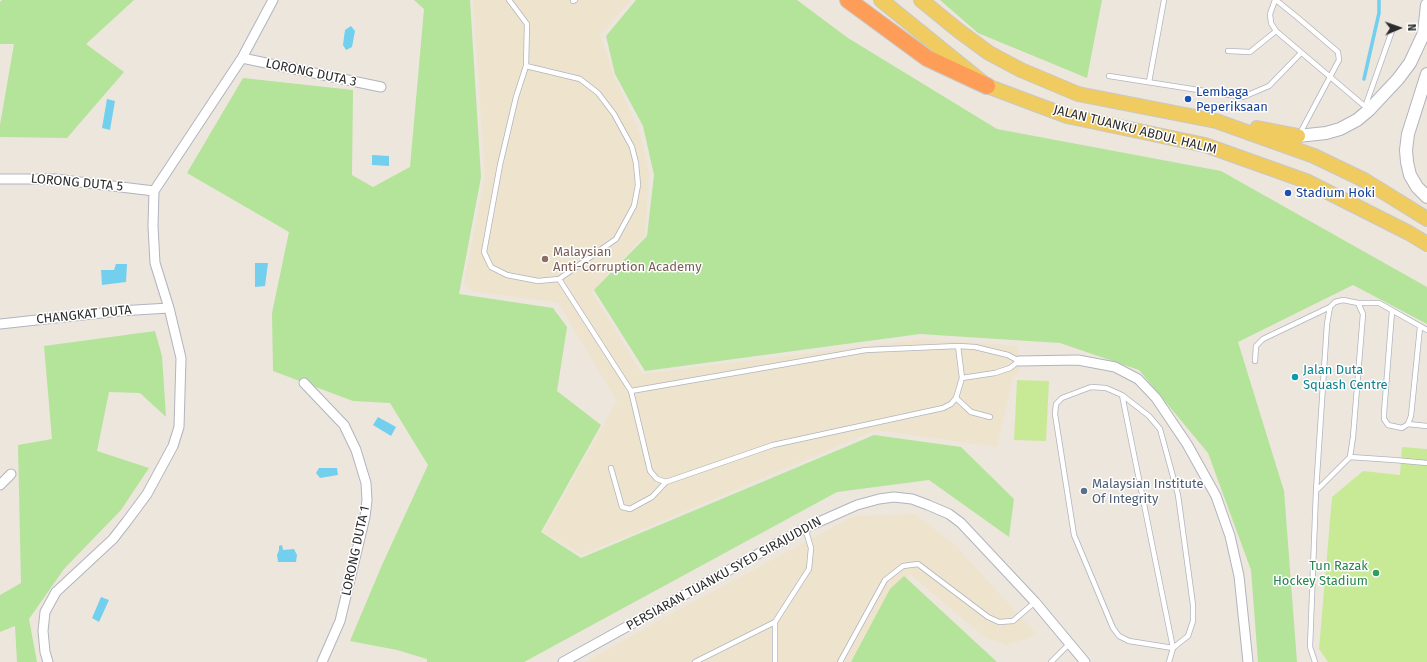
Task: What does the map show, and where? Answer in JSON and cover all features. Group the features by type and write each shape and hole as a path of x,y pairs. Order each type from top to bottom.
{"highway":[{"path":"848,0 928,58 987,86"}],"main road":[{"name":"JALAN TUANKU ABDUL HALIM","path":"881,0 987,86 1067,116 1205,145 1306,181 1409,233 1427,244"},
{"name":"JALAN TUANKU ABDUL HALIM","path":"921,0 989,53 1021,70 1078,94 1216,121 1314,156 1364,180 1427,219"},
{"path":"1216,121 1298,136"}],"street":[{"path":"48,662 45,652 43,631 45,612 56,592 113,539 127,521 147,494 173,446 179,427 181,358 169,308 155,263 153,226 154,191 242,58 273,0"},
{"path":"1298,136 1326,133 1340,129 1357,120 1367,108 1398,79 1410,63 1425,33 1427,4"},
{"name":"LORONG DUTA 3","path":"242,58 381,87"},
{"path":"1427,74 1407,137 1406,150 1410,175 1427,197"},
{"path":"1417,104 1427,96"},
{"name":"LORONG DUTA 5","path":"0,179 55,178 154,191"},
{"name":"CHANGKAT DUTA","path":"0,324 119,311 169,308"},
{"path":"1019,361 1078,360 1115,367 1138,379 1156,398 1186,444 1216,496 1230,536 1239,576 1248,662"},
{"name":"LORONG DUTA 1","path":"304,383 344,425 356,450 366,483 367,500 365,517 342,615 322,662"},
{"path":"0,485 11,474"},
{"name":"PERSIARAN TUANKU SYED SIRAJUDDIN","path":"563,662 805,528 857,505 879,499 894,497 912,499 949,514 961,523 1035,602 1085,662"}],"lane":[{"path":"509,0 527,24 526,66 510,120 484,252 491,267 508,275 538,281 559,279 616,239 634,206 638,185 636,163 632,147 614,114 598,93 580,79 526,66"},
{"path":"1149,82 1164,0"},
{"path":"1298,136 1329,76 1339,60 1338,52 1276,0 1270,14 1276,31 1301,53 1329,76 1367,108 1393,28"},
{"path":"1228,51 1250,52 1276,31"},
{"path":"1109,76 1243,97 1269,86 1301,53"},
{"path":"559,279 631,391 650,471 657,479 666,482"},
{"path":"1255,361 1256,346 1263,339 1330,306 1335,302 1343,300 1358,303 1379,303 1427,330"},
{"path":"1316,492 1350,457 1363,314 1358,303"},
{"path":"1315,662 1310,647 1316,492 1327,324 1330,306"},
{"path":"1392,311 1384,419 1388,425 1402,428 1408,424 1411,416 1420,327"},
{"path":"631,391 866,350 958,346 1008,354 1019,361 1010,368 995,373 962,378"},
{"path":"611,468 622,507 630,509 652,497 666,482 774,445 943,408 951,404 956,398 962,378 958,346"},
{"path":"1091,387 1106,388 1122,395 1149,416 1160,428 1178,495 1194,604 1193,621 1188,636 1173,648 1129,641 1120,636 1113,628 1074,535 1055,414 1056,404 1062,398 1091,387"},
{"path":"1122,395 1173,648 1169,662"},
{"path":"956,398 971,412 990,417"},
{"path":"1408,424 1427,426"},
{"path":"1350,457 1427,463"},
{"path":"775,662 776,622 809,569 811,548 805,528"},
{"path":"840,662 885,580 903,566 918,564 988,617 999,622 1013,621 1035,602"},
{"path":"695,662 776,622"},
{"path":"1051,662 1070,643"}],"shaded area":[{"name":"Malaysian Anti-Corruption Academy","path":"473,0 631,0 600,35 614,76 640,133 649,174 645,235 592,292 642,374 922,339 1018,346 1019,374 1013,376 997,447 876,430 582,555 543,532 617,401 558,303 472,291 464,283 485,177"},
{"path":"915,514 956,546 1037,635 1007,645 984,637 910,574 850,662 586,662 656,622 854,516"}],"green space":[{"path":"2,0 134,0 86,44 124,72 67,138 0,137 0,125 14,44 0,44 0,2"},
{"path":"414,0 470,0 481,177 459,294 553,308 567,327 557,391 601,425 541,532 581,558 874,435 961,447 1014,499 1009,537 929,480 837,492 524,662 427,662 427,659 397,650 350,641 382,565 428,465 390,403 353,401 273,371 272,313 289,232 187,173 243,78 353,90 352,175 373,187 410,167 424,9"},
{"path":"636,0 797,0 848,38 997,129 1221,171 1427,287 1427,324 1353,285 1238,342 1284,491 1297,662 1258,662 1251,570 1208,453 1139,370 1060,343 920,334 645,371 594,290 647,236 654,175 643,126 615,74 606,36"},
{"path":"940,0 1102,0 1087,78 978,33"},
{"path":"155,331 162,356 166,417 140,393 109,392 97,451 149,468 121,510 64,569 29,619 37,662 17,662 15,626 0,632 0,595 21,583 18,445 52,439 44,346"},
{"path":"1017,380 1049,381 1046,441 1014,440"},
{"name":"Tun Razak Hockey Stadium","path":"1402,447 1427,449 1427,662 1328,662 1319,649 1332,497 1363,471 1400,475"},
{"path":"904,576 997,662 851,662 890,589"}],"water":[{"path":"351,26 355,31 352,47 346,50 343,45 345,30"},
{"path":"107,99 115,101 110,130 102,128"},
{"path":"372,155 389,156 389,166 372,165"},
{"path":"255,263 268,263 265,286 255,287"},
{"path":"116,264 127,264 126,282 102,285 101,270 114,270"},
{"path":"378,417 396,427 391,436 373,425"},
{"path":"319,468 337,468 338,475 320,478 316,473"},
{"path":"282,545 283,550 294,549 297,555 296,562 278,562 277,555 279,546"},
{"path":"101,597 109,600 99,622 92,618"}],"waterway":[{"path":"1364,79 1379,13 1379,0"}],"place":[{"name":"Lembaga Peperiksaan","path":"1188,99"},
{"name":"Stadium Hoki","path":"1288,193"},
{"name":"Malaysian Anti-Corruption Academy","path":"545,259"},
{"name":"Jalan Duta Squash Centre","path":"1295,377"},
{"name":"Malaysian Institute Of Integrity","path":"1084,491"},
{"name":"Tun Razak Hockey Stadium","path":"1376,573"}]}
